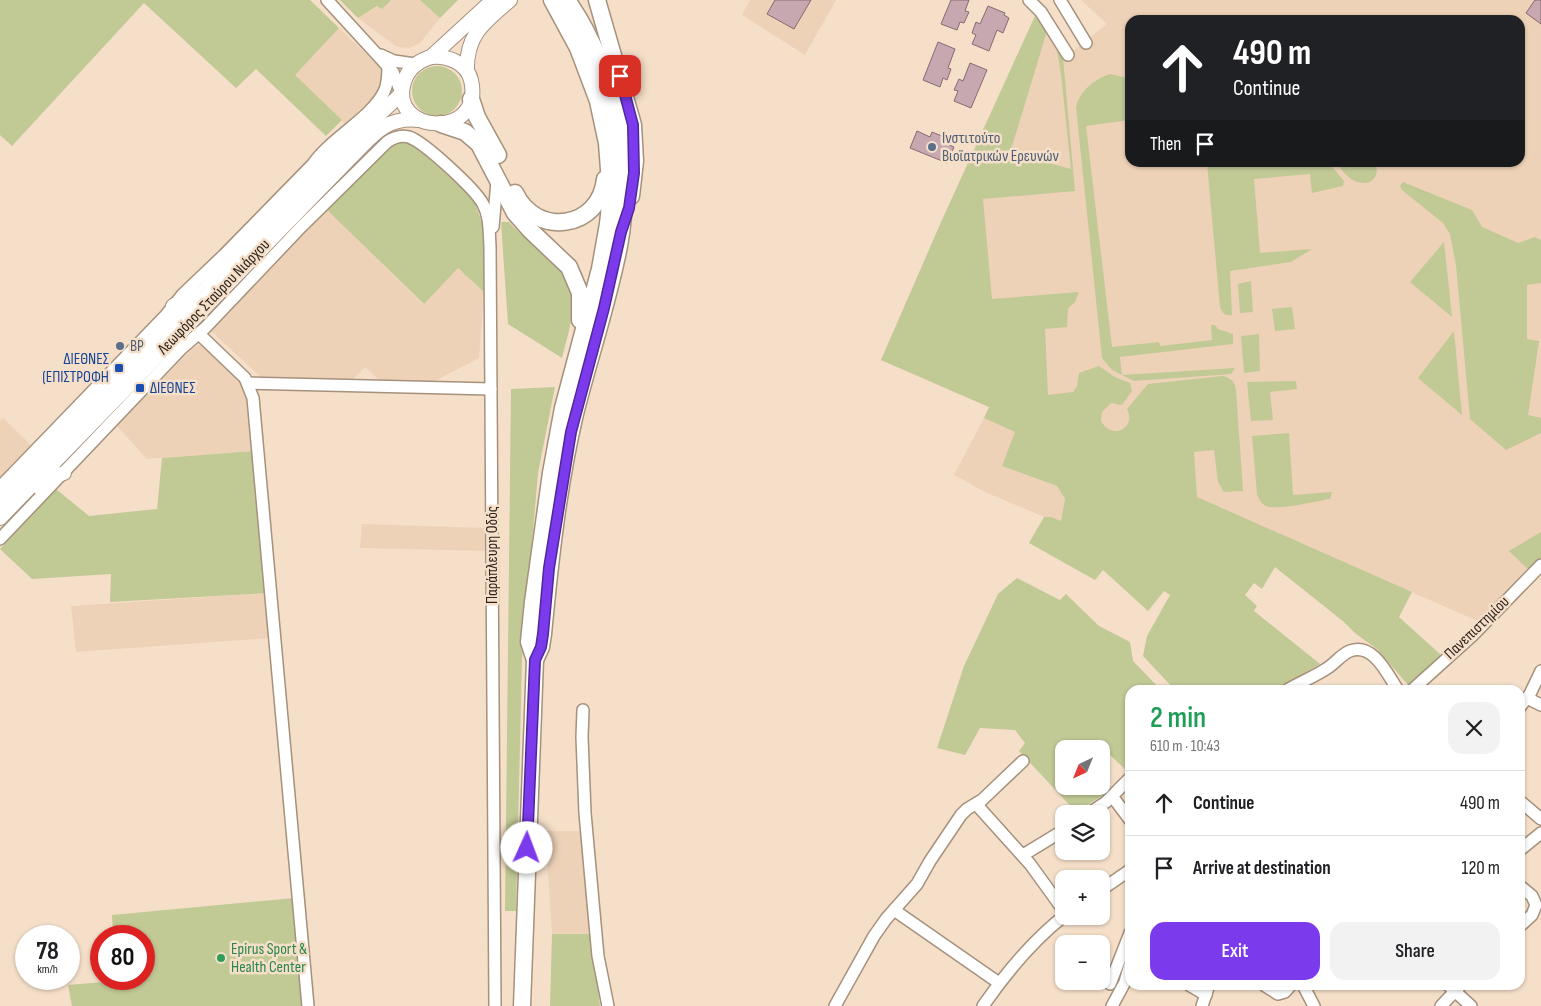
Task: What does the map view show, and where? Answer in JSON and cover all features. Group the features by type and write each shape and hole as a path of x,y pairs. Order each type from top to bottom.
{"highway":[{"path":"522,1006 535,660 529,642 541,542 563,408 600,269 608,224 611,190 609,158 601,115 589,74 565,21 552,0"},
{"path":"567,0 591,43 602,68 613,102 622,152 621,232"},
{"path":"535,660 541,647 549,568 571,432 604,308 621,232 629,208 634,173 633,125 597,0"},
{"path":"471,99 477,118 498,154 517,197 525,208 541,219 556,223 570,221 582,217 593,208 604,189 609,158"},
{"path":"441,124 465,132 476,140 483,149 511,206 524,225 566,262 575,277 582,303 578,333 578,352"}],"main road":[{"path":"431,57 447,58 458,62 471,80 471,99 465,112 457,119 441,124 432,124 419,120 407,108 401,94 406,76 415,64 431,57 493,0"},
{"path":"467,72 467,58 473,36 478,28 510,0"},
{"name":"Λεωφόρος Σταύρου Νιάρχου","path":"0,502 345,146 401,94"},
{"name":"Λεωφόρος Σταύρου Νιάρχου","path":"0,518 328,179 384,126 400,119 419,120"},
{"path":"313,164 331,151 345,146"},
{"path":"173,306 208,288"},
{"path":"197,314 198,334"},
{"path":"0,518 17,510 50,478 64,473"}],"street":[{"path":"326,0 388,66 398,80 401,94"},
{"path":"1029,0 1041,12 1068,55"},
{"path":"1060,0 1086,43"},
{"path":"372,48 388,59 415,64"},
{"path":"0,487 183,294 313,164 323,150 380,99 388,78 388,66"},
{"name":"Παράπλευρη Οδός","path":"198,334 384,144 398,137 411,138 423,145 479,198 487,215 491,389 495,1006"},
{"path":"489,239 493,226 497,179"},
{"path":"0,538 198,334 248,383 256,416 308,1006"},
{"path":"248,383 491,389"},
{"name":"Πανεπιστημίου","path":"1418,685 1473,635 1541,565"},
{"path":"1297,685 1326,669 1347,652 1355,650 1366,652 1374,657 1394,685"},
{"path":"1525,700 1541,671"},
{"path":"1525,702 1541,705"},
{"path":"583,710 582,737 596,940 608,1006"},
{"path":"835,1006 870,944 894,910 917,884 930,861 961,816 1023,761"},
{"path":"1100,805 1125,783"},
{"path":"1112,796 1125,813"},
{"path":"976,804 1022,855 1055,899"},
{"path":"1525,805 1541,818"},
{"path":"1525,846 1541,832"},
{"path":"1022,855 1055,835"},
{"path":"1110,884 1125,873"},
{"path":"1525,890 1532,896 1536,905 1532,916 1525,922"},
{"path":"894,910 999,983"},
{"path":"983,1006 999,983 1036,940 1055,924"},
{"path":"1110,984 1125,946"},
{"path":"1112,1006 1125,982"},
{"path":"1272,990 1278,994 1286,990"},
{"path":"1306,990 1313,1005"},
{"path":"1441,1006 1452,990"},
{"path":"1457,990 1470,1006"}],"shaded area":[{"path":"391,0 420,0 440,18 420,43 409,48 397,47 358,18 378,6 382,9"},
{"path":"750,0 836,0 805,55 742,15"},
{"path":"1081,0 1541,0 1541,558 1480,622 881,360 942,220 1035,16 1064,58 1107,24"},
{"path":"339,28 380,67 381,74 381,85 377,94 345,124 294,75"},
{"path":"327,210 423,304 458,268 484,292 479,358 429,384 381,382 365,367 352,380 263,379 210,330"},
{"path":"201,345 241,382 249,396 254,451 147,459 117,426 195,346"},
{"path":"3,418 31,445 0,478 0,421"},
{"path":"984,418 1016,432 1002,466 1057,486 1065,499 1061,522 1051,517 1044,517 985,492 954,475"},
{"path":"362,524 486,528 486,551 360,548"},
{"path":"267,593 271,638 76,652 71,606"},
{"path":"545,831 583,831 591,934 552,934"}],"green space":[{"path":"0,0 310,0 339,28 295,75 342,120 326,136 256,69 236,88 144,3 12,146 0,135"},
{"path":"340,0 391,0 382,9 377,6 358,18"},
{"path":"420,0 458,0 440,18"},
{"path":"1035,16 1047,31 1010,153 1071,169 1056,45 1063,58 1075,191 983,199 992,299 1079,292 1075,302 1068,308 1067,327 1045,329 1048,395 1073,392 1077,386 1079,373 1099,366 1115,377 1130,383 1132,391 1122,405 1111,403 1102,412 1101,421 1106,427 1117,431 1122,430 1129,422 1127,409 1148,384 1223,376 1228,378 1235,385 1236,390 1243,491 1224,492 1218,482 1214,450 1194,452 1197,497 1412,592 1399,617 1441,655 1408,685 1377,649 1275,567 1262,589 1254,583 1245,595 1257,606 1254,611 1320,664 1285,685 1170,685 1143,656 1147,636 1170,595 1164,591 1148,611 1103,570 1095,580 1029,543 1044,517 1051,517 1061,521 1065,499 1057,486 1002,466 1015,432 984,418 989,407 881,360 942,220"},
{"path":"432,66 442,66 455,73 462,86 462,96 455,109 442,116 432,116 423,112 416,105 412,96 412,86 416,77 423,70"},
{"path":"1111,74 1125,78 1125,121 1086,126 1112,347 1159,342 1160,346 1212,340 1211,325 1215,325 1218,329 1233,334 1233,344 1120,357 1122,375 1112,370 1102,358 1076,107 1085,90 1100,78"},
{"path":"399,142 408,143 416,147 466,192 475,203 485,232 484,292 458,268 424,304 327,210 391,146"},
{"path":"1207,167 1332,167 1344,181 1343,186 1312,193 1310,174 1254,179 1260,253 1312,249 1291,262 1230,271 1232,315 1224,314 1220,307"},
{"path":"1340,167 1376,168 1374,178 1370,182 1365,183 1355,181"},
{"path":"1403,182 1472,210 1482,227 1518,243 1535,237 1541,240 1541,283 1527,285 1527,339 1539,341 1528,415 1541,418 1541,433 1506,450 1470,419 1456,265 1450,234 1443,223 1402,190 1400,186"},
{"path":"501,222 509,222 551,260 568,282 572,295 573,309 562,358 508,324"},
{"path":"1444,242 1452,317 1410,282"},
{"path":"1251,281 1253,312 1240,313 1238,284"},
{"path":"1292,307 1295,329 1275,331 1272,309"},
{"path":"1454,331 1462,415 1418,378"},
{"path":"1259,334 1260,371 1244,373 1241,336"},
{"path":"1235,368 1231,374 1134,381 1122,375"},
{"path":"1296,381 1297,389 1270,392 1273,420 1251,421 1247,382"},
{"path":"555,387 538,473 522,660 516,911 505,911 511,389"},
{"path":"1289,433 1293,495 1332,492 1330,499 1279,507 1266,506 1260,501 1257,494 1252,436"},
{"path":"254,451 267,593 110,602 111,574 32,579 0,549 56,489 89,516 157,509 162,458"},
{"path":"1541,532 1541,558 1529,570 1509,551"},
{"path":"1017,578 1060,600 1066,594 1099,626 1130,642 1133,661 1156,685 1125,685 1125,769 1110,755 1110,740 1055,740 1055,790 1019,751 1025,743 1015,730 980,728 965,755 937,748 964,666 998,594"},
{"path":"1060,795 1103,795 1087,805 1069,805"},
{"name":"Epirus Sport & Health Center","path":"294,898 303,1006 72,1006 69,990 80,990 80,984 90,983 90,990 155,990 155,925 112,925 112,915"},
{"path":"552,934 591,934 600,1006 550,1006"}],"building":[{"path":"775,0 811,0 794,29 767,14"},
{"path":"951,0 969,0 965,11 969,12 964,23 960,22 957,30 941,24"},
{"path":"1535,0 1541,0 1541,24 1526,13"},
{"path":"988,6 1005,13 1004,15 1009,18 1003,33 997,30 989,51 972,44 976,35 972,33 976,22 980,24"},
{"path":"938,42 955,49 948,68 951,69 947,80 943,78 940,87 923,80"},
{"path":"970,63 987,70 971,108 954,101 958,91 954,90 959,79 963,81"},
{"name":"Ινστιτούτο Βιοϊατρικών Ερευνών","path":"917,131 930,137 932,132 947,138 945,143 954,147 947,163 910,148"}],"place":[{"name":"Ινστιτούτο Βιοϊατρικών Ερευνών","path":"932,147"},
{"name":"BP","path":"120,346"},
{"name":"ΔΙΕΘΝΕΣ (ΕΠΙΣΤΡΟΦΗ","path":"119,368"},
{"name":"ΔΙΕΘΝΕΣ","path":"140,388"},
{"name":"Epirus Sport & Health Center","path":"221,958"}],"route":[{"path":"527,848 535,660 541,647 543,634 549,568 565,464 575,414 604,308 621,232 629,208 634,173 633,125 620,76"}]}
